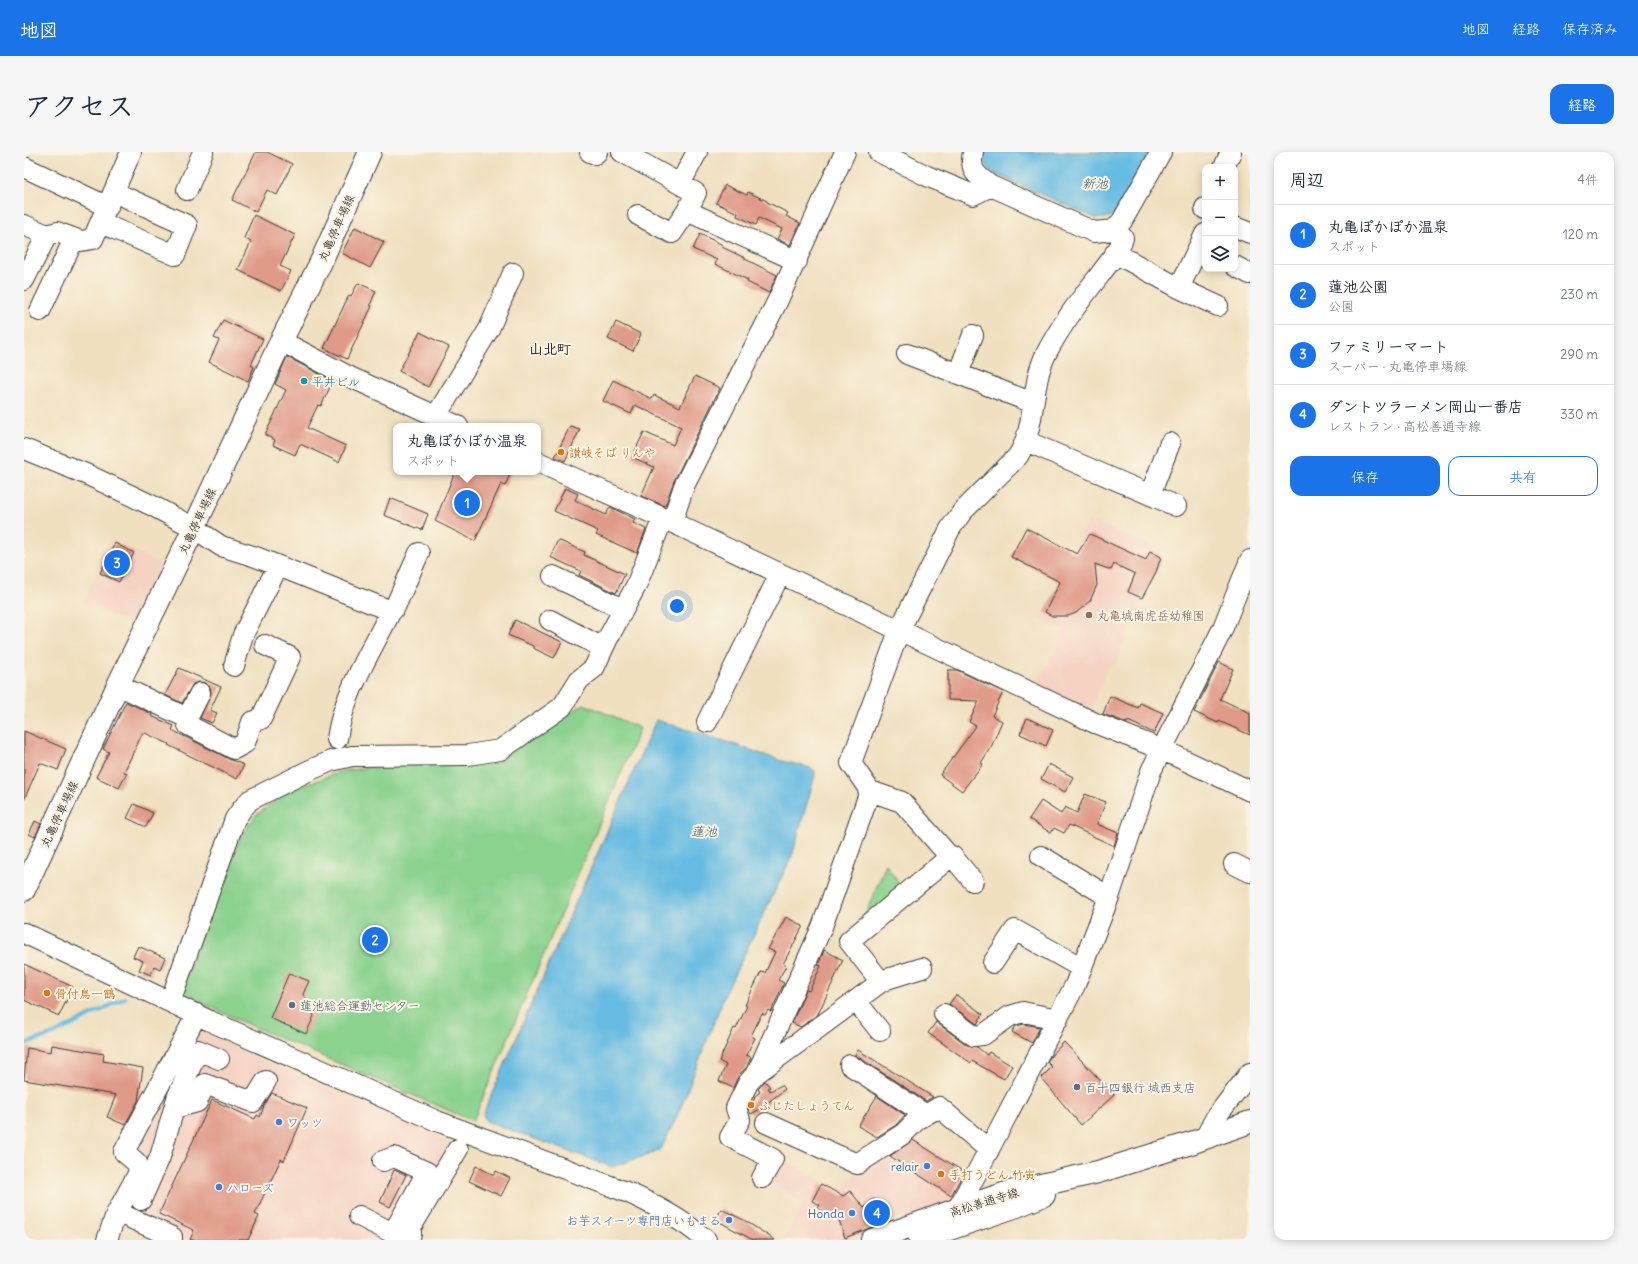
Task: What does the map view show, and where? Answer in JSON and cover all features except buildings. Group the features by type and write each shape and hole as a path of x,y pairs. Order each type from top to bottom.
{"main road":[{"name":"丸亀停車場線","path":"24,890 118,685 194,528 281,341 320,264 370,152"},
{"name":"高松善通寺線","path":"872,1240 1010,1192 1098,1172 1250,1122"},
{"name":"高松善通寺線","path":"916,1240 941,1235 1017,1206 1098,1172"}],"street":[{"path":"24,225 47,235 57,232 81,241 93,239 131,152"},
{"path":"187,190 203,152"},
{"path":"590,152 595,154 596,152"},
{"path":"622,152 696,193 687,211 672,233 638,215"},
{"path":"680,184 697,152"},
{"path":"170,1002 235,819 242,808 250,800 331,761 352,756 468,755 500,750 562,707 579,680 594,668 797,261 845,152"},
{"path":"879,152 927,176 973,195 991,186"},
{"path":"973,152 971,162 976,175 991,186 1094,232 1114,230 1122,221 1161,152"},
{"path":"1225,164 1231,152"},
{"path":"24,166 107,207"},
{"path":"687,211 797,261"},
{"path":"1238,228 1250,233"},
{"path":"973,881 902,802 870,791 852,763 899,631 950,529 962,512 1018,456 1026,441 1035,385 1046,354 1060,330 1115,253 1121,248 1123,238 1114,230"},
{"path":"24,280 47,235"},
{"path":"40,311 74,239"},
{"path":"1179,288 1202,247"},
{"path":"1115,253 1179,288 1218,306"},
{"path":"1238,268 1250,274"},
{"path":"436,416 489,329 513,273"},
{"path":"958,374 973,335"},
{"path":"281,341 350,378 451,423"},
{"path":"907,354 1032,403"},
{"path":"1026,441 1176,506"},
{"path":"1150,495 1170,443"},
{"path":"24,449 88,475 153,506 194,528 221,546 278,566 391,612"},
{"path":"541,463 668,520 1095,723 1163,750 1250,791"},
{"path":"337,739 339,722 348,698 391,612 395,607 419,554"},
{"path":"941,1235 958,1209 1075,985 1109,897 1151,771 1163,750 1222,630 1250,560"},
{"path":"234,666 242,635 278,566"},
{"path":"707,722 780,574"},
{"path":"553,576 568,590 623,609"},
{"path":"550,620 603,648"},
{"path":"118,685 185,717 188,725 234,749 245,743 252,722 261,719 290,657 265,645"},
{"path":"185,717 190,713 200,693"},
{"path":"758,1073 822,927 870,791"},
{"path":"1041,856 1109,897"},
{"path":"849,941 950,857"},
{"path":"822,927 849,941 881,982"},
{"path":"993,963 1015,930 1082,968"},
{"path":"24,933 170,1002 446,1124 629,1193 654,1204 681,1220 706,1240"},
{"path":"762,1178 773,1159 730,1137 740,1120 736,1108 748,1083 758,1073 881,982 922,968"},
{"path":"856,1001 880,1032"},
{"path":"944,1014 974,1036 983,1035 1010,1016 1023,1012 1058,1019"},
{"path":"107,1240 117,1212 139,1172 137,1163 124,1152 197,1014"},
{"path":"141,1200 160,1157 174,1108 198,1050 219,1059"},
{"path":"850,1065 926,1115"},
{"path":"1205,1138 1216,1117 1250,1073"},
{"path":"174,1108 196,1102 205,1084 252,1102 266,1081"},
{"path":"766,1123 857,1164 903,1134 918,1120 939,1107 989,1150"},
{"path":"409,1240 412,1234 411,1227 458,1149"},
{"path":"359,1216 393,1233 427,1172 394,1157 383,1161"},
{"path":"117,1212 172,1237 172,1240"}],"shaded area":[{"name":"丸亀城南虎岳幼稚園","path":"1088,520 1162,551 1156,572 1142,598 1115,665 1110,663 1090,710 1034,687 1058,647 1064,629 1041,619"},
{"path":"113,539 166,567 136,627 84,601"},
{"path":"200,1031 451,1143 405,1240 175,1240 126,1212 134,1150 188,1039"},
{"path":"910,1132 971,1172 956,1200 840,1240 784,1239 804,1203 767,1179 779,1157 840,1191 847,1185 865,1162"}],"green space":[{"path":"584,704 640,728 473,1121 247,1024 183,994 186,976 241,836 256,815 290,790 339,772 389,764 510,753"},
{"path":"886,864 903,890 864,917"}],"water":[{"name":"新池","path":"984,152 1150,152 1115,214 1108,217 1095,218 991,172 983,159"},
{"name":"蓮池","path":"656,720 782,761 808,767 815,771 815,775 792,856 725,994 679,1112 663,1145 654,1153 612,1167 486,1121 483,1114"}],"waterway":[{"path":"24,1044 56,1033 125,998"}],"place":[{"name":"平井ビル","path":"304,381"},
{"name":"讃岐そば りんや","path":"561,452"},
{"name":"丸亀ぽかぽか温泉","path":"467,503"},
{"name":"ファミリーマート","path":"117,563"},
{"name":"丸亀城南虎岳幼稚園","path":"1089,615"},
{"name":"蓮池公園","path":"375,940"},
{"name":"骨付鳥一鶴","path":"47,993"},
{"name":"蓮池総合運動センター","path":"292,1005"},
{"name":"百十四銀行 城西支店","path":"1077,1087"},
{"name":"ふじたしょうてん","path":"751,1105"},
{"name":"ワッツ","path":"279,1122"},
{"name":"relair","path":"927,1166"},
{"name":"手打うどん 竹寅","path":"941,1174"},
{"name":"ハローズ","path":"219,1187"},
{"name":"Honda","path":"852,1213"},
{"name":"ダントツラーメン岡山一番店","path":"877,1213"},
{"name":"お芋スイーツ専門店いもまる","path":"729,1220"}],"district":[{"name":"山北町","path":"550,349"}]}
